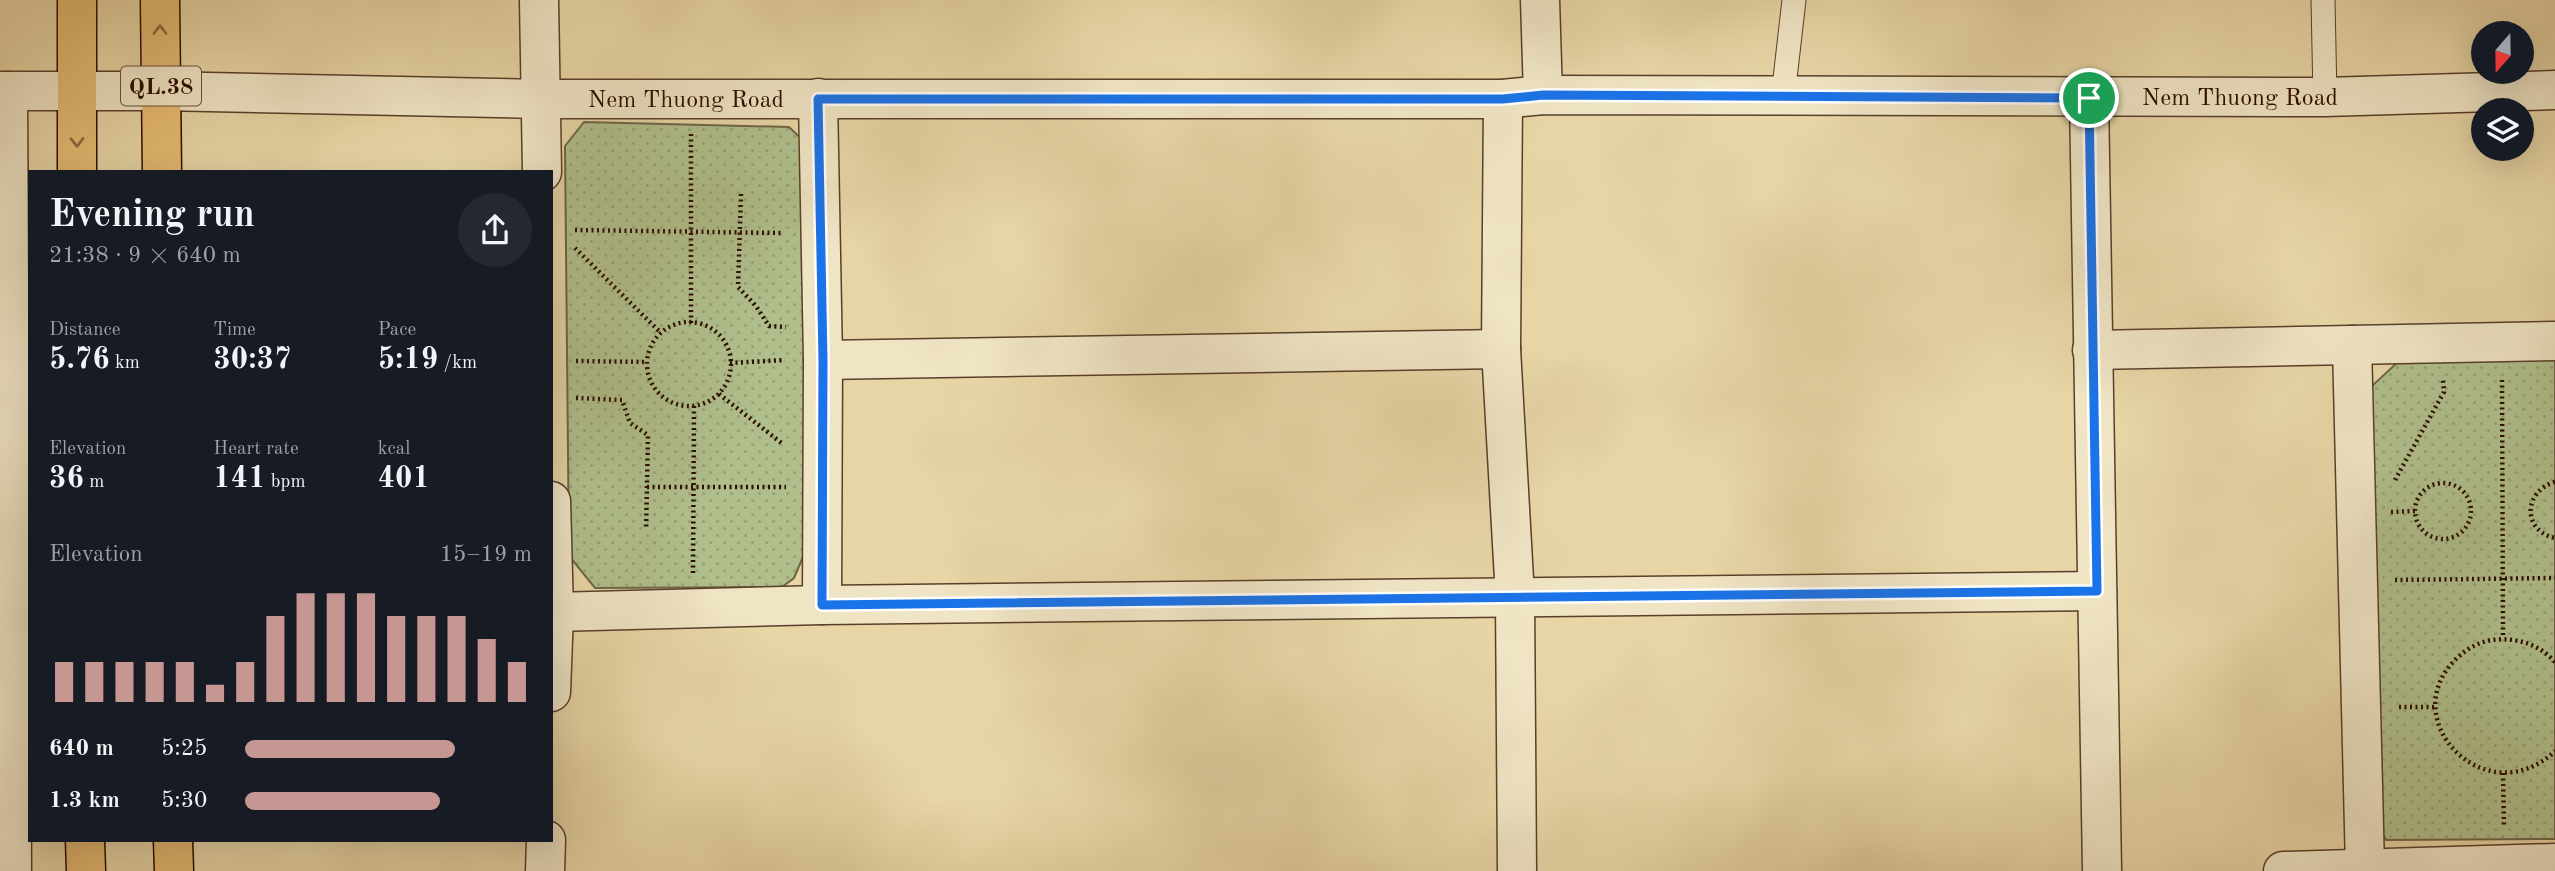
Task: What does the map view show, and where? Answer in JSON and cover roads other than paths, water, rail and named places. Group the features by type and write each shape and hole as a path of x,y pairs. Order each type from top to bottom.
{"highway":[{"path":"77,0 77,170"},
{"name":"QL.38","path":"160,0 162,170"},
{"path":"85,842 86,871"},
{"path":"173,842 174,871"}],"street":[{"path":"539,0 542,170"},
{"path":"1540,0 1543,95"},
{"name":"Nem Thuong Road","path":"4,91 160,91 540,99 1503,99 1543,95 2325,97 2555,90"},
{"path":"4,91 20,454 12,871"},
{"path":"2089,98 2102,871"},
{"path":"818,99 808,360 822,605"},
{"path":"1503,99 1501,349 1515,597 1517,871"},
{"path":"2092,350 2555,341"},
{"path":"2352,345 2365,868"},
{"path":"808,360 1501,349"},
{"path":"553,575 553,639"},
{"path":"554,612 822,605 2097,591"},
{"path":"545,871 546,842"},
{"path":"2283,871 2555,863"}],"lane":[{"path":"1783,96 1794,0"},
{"path":"2323,0 2325,97"}]}
